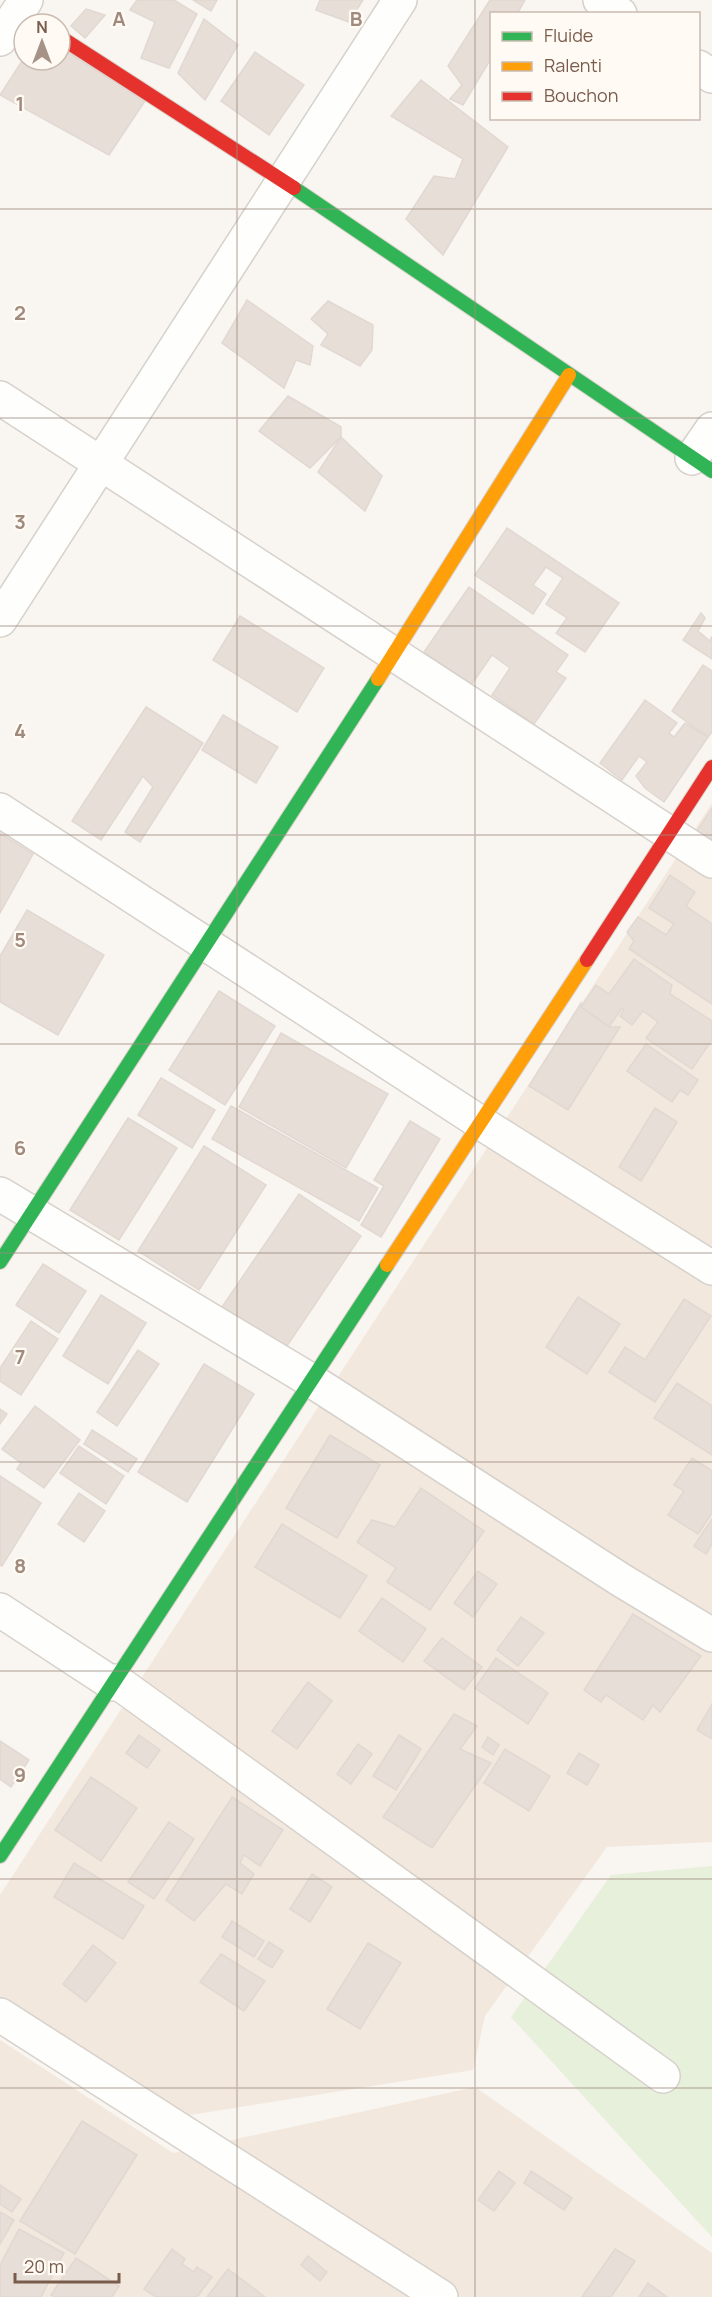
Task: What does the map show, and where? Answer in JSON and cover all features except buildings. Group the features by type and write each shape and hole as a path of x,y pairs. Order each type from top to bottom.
{"street":[{"path":"0,620 400,0"},
{"path":"600,0 617,12"},
{"path":"0,39 22,9"},
{"path":"72,45 283,182 702,464 712,429"},
{"path":"0,1262 394,654 569,375"},
{"path":"0,398 712,861"},
{"path":"0,1856 712,767"},
{"path":"0,810 481,1123 712,1268"},
{"path":"0,1194 312,1381 621,1580 712,1635"},
{"path":"0,1610 114,1682 663,2076"},
{"path":"0,2015 441,2297"}],"shaded area":[{"path":"712,803 712,1842 607,1847 485,2016 473,2070 190,2115 0,1999 0,1895"},
{"path":"0,2040 173,2153 475,2087 712,2253 712,2297 0,2297"}],"green space":[{"path":"712,1866 712,2237 511,2017 611,1875"}],"traffic: fast":[{"path":"294,188 712,471"},
{"path":"0,1262 378,679"},
{"path":"0,1856 387,1265"}],"traffic: slow":[{"path":"378,679 569,375"},
{"path":"387,1265 587,960"}],"traffic: jam":[{"path":"72,45 294,188"},
{"path":"587,960 712,767"}]}
